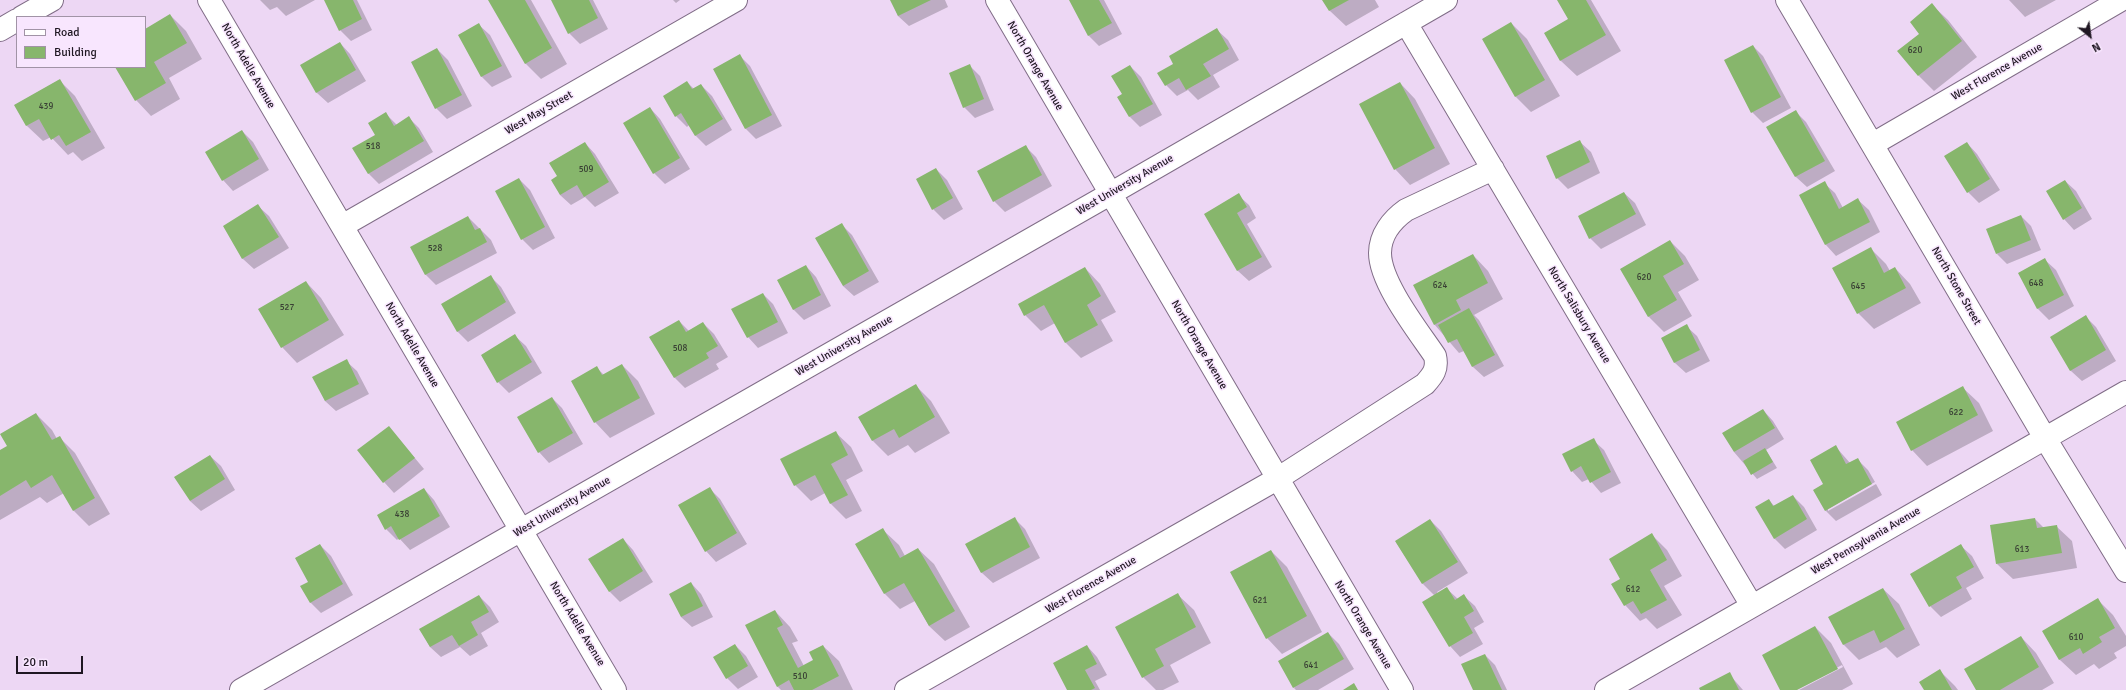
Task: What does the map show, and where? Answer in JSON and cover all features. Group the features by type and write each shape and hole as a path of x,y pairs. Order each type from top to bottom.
{"street":[{"path":"24,16 52,0"},
{"name":"North Adelle Avenue","path":"209,0 616,690"},
{"name":"West May Street","path":"342,226 736,0"},
{"name":"North Orange Avenue","path":"997,0 1402,690"},
{"name":"West University Avenue","path":"241,690 1110,194 1446,0"},
{"name":"North Stone Street","path":"1787,0 2045,438 2126,571"},
{"name":"West Florence Avenue","path":"1873,144 2121,0"},
{"path":"0,30 16,21"},
{"name":"North Salisbury Avenue","path":"1406,23 1752,606"},
{"name":"West Florence Avenue","path":"906,690 1277,479 1425,384 1434,374 1437,364 1435,356 1400,303 1385,274 1380,254 1384,236 1394,220 1406,210 1493,169"},
{"name":"West Pennsylvania Avenue","path":"1606,690 2126,392"}],"building":[{"path":"324,0 353,0 362,19 339,31"},
{"path":"488,0 525,0 552,48 525,64"},
{"path":"551,0 589,0 598,18 568,34"},
{"path":"890,0 931,0 898,16"},
{"path":"1069,0 1099,0 1112,23 1088,36"},
{"path":"1322,0 1349,0 1329,11"},
{"path":"1557,0 1586,0 1606,35 1560,61 1544,33 1568,19"},
{"path":"1932,3 1962,41 1918,76 1897,51 1919,34 1910,22"},
{"path":"170,14 187,43 154,62 166,83 135,101 116,68 146,68 146,28"},
{"path":"1511,22 1545,80 1515,97 1482,39"},
{"path":"479,23 502,66 481,77 458,35"},
{"path":"1217,28 1229,49 1203,64 1211,76 1186,90 1179,78 1165,86 1157,73 1173,64 1169,56"},
{"path":"340,42 356,70 316,93 300,65"},
{"path":"1753,45 1781,97 1751,113 1724,60"},
{"path":"437,48 462,95 435,109 411,62"},
{"path":"740,54 772,115 745,129 713,69"},
{"path":"970,64 984,99 963,108 949,73"},
{"path":"1130,65 1153,104 1129,117 1117,97 1122,94 1111,76"},
{"path":"60,79 91,132 66,146 59,135 51,140 39,119 26,126 14,105"},
{"path":"687,81 692,89 701,84 723,119 695,136 681,113 675,117 663,96"},
{"path":"1400,82 1435,148 1394,170 1359,104"},
{"path":"650,107 680,158 653,174 623,123"},
{"path":"1796,110 1825,161 1795,177 1766,127"},
{"path":"386,112 394,126 409,116 424,141 368,174 352,148 375,135 368,123"},
{"path":"242,130 259,159 222,181 205,152"},
{"path":"1580,140 1590,162 1556,179 1546,156"},
{"path":"585,142 609,182 584,197 577,185 560,195 551,180 557,176 549,163"},
{"path":"1967,142 1990,179 1967,193 1944,156"},
{"path":"1026,145 1042,175 993,202 977,171"},
{"path":"936,168 953,198 932,210 916,179"},
{"path":"519,178 545,227 521,240 495,191"},
{"path":"2065,180 2082,208 2063,220 2046,191"},
{"path":"1825,181 1839,209 1858,198 1870,222 1825,245 1799,195"},
{"path":"1624,192 1636,214 1589,239 1578,216"},
{"path":"1239,193 1247,207 1237,213 1262,257 1237,271 1204,214"},
{"path":"258,204 279,237 242,259 223,226"},
{"path":"2021,215 2031,240 1996,254 1986,229"},
{"path":"468,216 475,230 480,228 487,242 425,275 410,247"},
{"path":"842,223 869,271 843,286 815,238"},
{"path":"1670,240 1684,264 1663,276 1677,300 1648,317 1620,269"},
{"path":"1871,247 1884,273 1895,267 1906,288 1857,314 1832,268"},
{"path":"1473,254 1488,283 1456,300 1461,310 1434,325 1413,285"},
{"path":"2045,258 2064,295 2037,309 2018,273"},
{"path":"806,265 821,295 793,310 777,280"},
{"path":"1085,267 1101,296 1087,305 1098,325 1065,343 1044,305 1024,316 1018,304"},
{"path":"491,275 506,302 457,332 441,304"},
{"path":"306,281 329,320 281,348 258,309"},
{"path":"763,293 778,322 747,338 731,309"},
{"path":"1469,308 1495,355 1472,367 1457,339 1448,343 1438,325"},
{"path":"2086,315 2106,350 2070,371 2050,337"},
{"path":"679,320 686,332 703,322 718,346 706,353 709,358 674,378 649,337"},
{"path":"1687,324 1700,350 1674,363 1661,338"},
{"path":"515,334 532,362 497,383 481,355"},
{"path":"347,359 359,384 325,401 312,377"},
{"path":"622,364 640,398 594,423 571,381 597,366 602,375"},
{"path":"916,384 935,417 899,438 894,429 872,441 858,417"},
{"path":"1963,386 1978,415 1911,451 1896,422"},
{"path":"552,397 573,433 538,453 517,417"},
{"path":"1763,409 1775,428 1734,452 1722,433"},
{"path":"36,413 52,440 60,436 95,498 73,511 52,475 31,488 26,480 0,496 0,450 7,446 0,434"},
{"path":"389,426 415,458 383,483 357,450"},
{"path":"836,431 848,455 831,464 848,495 830,504 815,475 794,486 780,459"},
{"path":"1594,438 1611,472 1590,483 1581,466 1571,472 1562,454"},
{"path":"1836,445 1846,464 1858,458 1872,484 1825,511 1813,490 1823,484 1810,460"},
{"path":"1765,448 1773,462 1751,475 1743,461"},
{"path":"210,455 225,479 190,501 174,477"},
{"path":"710,487 737,533 705,552 678,505"},
{"path":"424,488 440,516 399,540 391,526 385,530 377,515"},
{"path":"1793,495 1807,519 1774,539 1755,507 1769,499 1773,506"},
{"path":"1015,517 1030,547 981,573 965,544"},
{"path":"2035,518 2037,528 2057,525 2062,553 1996,564 1990,525"},
{"path":"1430,519 1458,562 1422,584 1395,541"},
{"path":"883,528 900,558 918,548 955,611 929,626 904,583 884,594 855,544"},
{"path":"1652,533 1667,560 1650,570 1667,600 1641,614 1633,601 1624,606 1611,584 1620,579 1609,559"},
{"path":"623,538 643,571 609,592 588,559"},
{"path":"320,544 343,584 310,603 300,586 308,582 295,558"},
{"path":"1961,544 1974,567 1956,577 1962,588 1929,607 1910,574"},
{"path":"1271,550 1307,616 1266,639 1230,572"},
{"path":"691,582 703,606 681,617 669,594"},
{"path":"1447,587 1455,600 1464,594 1474,611 1464,617 1473,633 1449,647 1422,602"},
{"path":"1883,588 1905,629 1880,643 1874,630 1843,645 1828,617"},
{"path":"1178,593 1196,627 1155,649 1164,666 1142,678 1115,627"},
{"path":"479,595 489,612 471,622 478,635 459,646 452,635 430,647 419,629"},
{"path":"2098,598 2115,628 2099,637 2102,642 2083,654 2080,648 2059,660 2042,631"},
{"path":"775,610 783,625 777,628 798,668 813,660 809,652 823,645 839,676 812,690 794,690 789,680 777,687 745,625"},
{"path":"1815,626 1838,669 1797,690 1780,690 1762,655"},
{"path":"1328,632 1344,659 1293,688 1278,661"},
{"path":"2021,636 2039,667 2000,690 1976,690 1964,669"},
{"path":"735,644 748,666 726,679 713,657"},
{"path":"1087,645 1097,664 1085,670 1095,688 1091,690 1067,690 1053,663"},
{"path":"1485,654 1502,690 1473,690 1461,664"},
{"path":"1940,669 1952,690 1924,690 1919,682"},
{"path":"1730,672 1739,690 1700,690 1699,688"},
{"path":"1354,683 1358,690 1343,690"}]}
